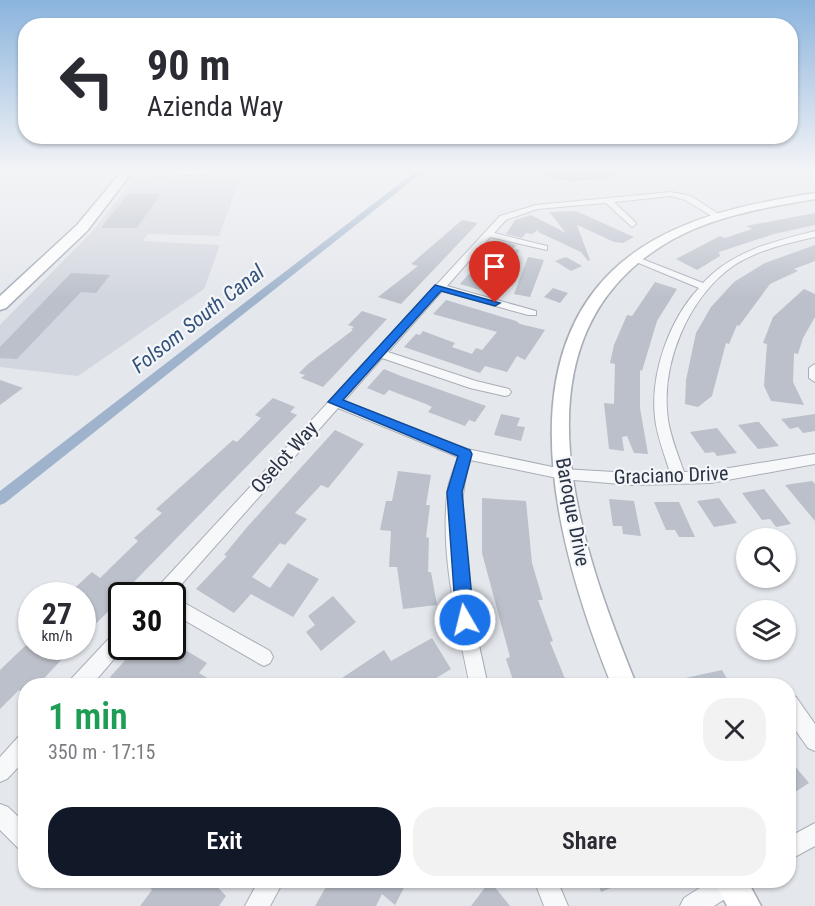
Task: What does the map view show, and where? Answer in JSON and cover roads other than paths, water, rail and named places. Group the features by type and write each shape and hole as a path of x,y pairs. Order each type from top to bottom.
{"main road":[{"path":"0,287 79,213"},
{"path":"0,305 95,213"}],"street":[{"name":"Oselot Way","path":"173,582 487,234 503,218 514,213"},
{"path":"621,213 632,224"},
{"name":"Baroque Drive","path":"622,678 590,600 562,474 560,439 567,361 579,329 596,299 613,278 634,259 669,237 716,215 725,213"},
{"path":"487,234 544,248"},
{"path":"679,478 661,413 667,360 674,335 703,286 732,263 815,234"},
{"path":"634,259 703,286"},
{"path":"439,287 532,313"},
{"path":"378,353 474,385 505,392"},
{"path":"815,368 815,378"},
{"name":"Graciano Drive","path":"334,402 465,454 562,474 632,479 711,477 815,459"},
{"path":"465,454 455,492 455,519 461,598 477,678"},
{"path":"186,612 264,657"},
{"path":"85,678 108,653"},
{"path":"796,714 815,741"},
{"path":"0,771 18,752"},
{"path":"0,815 18,832"},
{"path":"796,845 815,834"},
{"path":"257,906 268,888"},
{"path":"548,888 556,906"},
{"path":"692,906 732,888"}],"waterway":[{"name":"Folsom South Canal","path":"0,499 367,213"}]}
